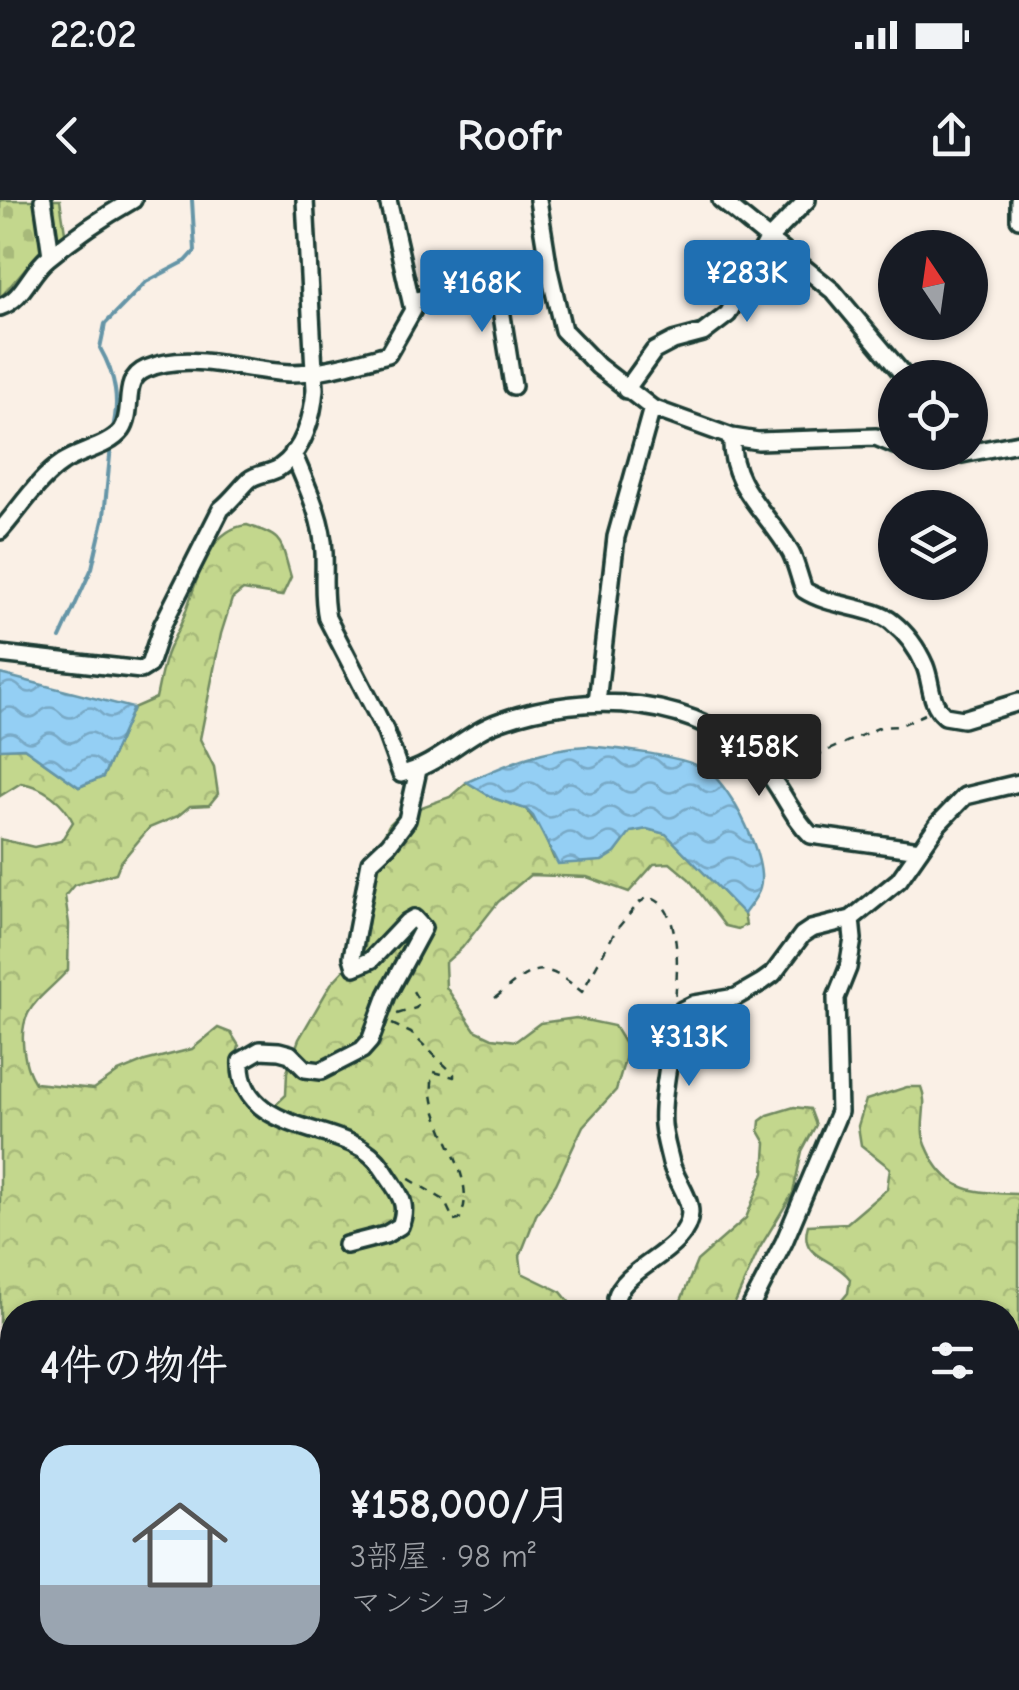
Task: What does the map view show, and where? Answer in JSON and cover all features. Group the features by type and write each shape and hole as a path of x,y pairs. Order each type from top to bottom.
{"street":[{"path":"43,200 51,256"},
{"path":"0,307 18,298 28,280 51,256 90,225 133,200"},
{"path":"0,654 141,670 149,665 162,626 221,509 252,477 278,469 293,453 312,416 315,371 305,200"},
{"path":"0,531 59,464 114,437 127,418 131,386 144,370 193,362 264,371 315,371 388,354 412,310 388,200"},
{"path":"538,200 563,330 626,390 652,408 732,437 878,438"},
{"path":"721,200 833,291 891,360"},
{"path":"626,390 654,351 673,341 703,334 728,314 768,240 807,200"},
{"path":"1019,200 1019,219"},
{"path":"412,302 496,277 549,270"},
{"path":"496,277 513,386"},
{"path":"597,702 616,537 652,408"},
{"path":"732,437 734,468 741,484 791,552 804,590 838,606 884,616 894,623 921,657 938,710 945,716 963,719 1019,702"},
{"path":"988,449 1019,443"},
{"path":"293,453 316,510 324,550 322,598 327,618 385,730 400,774 418,770 496,722 544,709 597,702 666,711 696,719 745,748 771,777 811,836 920,850"},
{"path":"346,1245 400,1226 405,1213 402,1196 383,1165 353,1143 299,1128 262,1108 244,1078 241,1060 260,1050 279,1052 290,1054 304,1069 321,1071 349,1058 370,1041 395,978 423,928 414,918 407,922 362,967 356,967 352,957 370,862 407,820 418,770"},
{"path":"616,1298 621,1283 657,1258 680,1234 688,1218 688,1204 674,1172 663,1118 682,1010 694,1004 724,1000 773,974 802,935 811,929 851,920 899,880 946,815 965,796 1019,783"},
{"path":"754,1300 784,1242 839,1112 836,998 848,968 853,939 851,920"}],"path":[{"path":"771,777 880,727 899,726 938,710"},
{"path":"495,998 527,971 542,968 556,972 582,992 616,930 648,897 667,906 672,919 677,970 675,1002 682,1010"},
{"path":"383,1165 438,1195 454,1221 460,1220 466,1197 437,1118 432,1078 434,1072 450,1078 454,1074 411,1033 394,1027 393,1016 416,1008 420,1002 409,985 395,978"}],"green space":[{"path":"0,200 60,200 65,232 61,239 41,250 0,298"},
{"path":"247,525 275,537 291,577 282,596 243,590 232,599 200,739 214,767 218,794 209,805 190,806 178,816 149,828 116,873 74,885 65,896 68,970 33,1005 24,1024 29,1072 35,1083 94,1089 118,1072 192,1049 218,1028 231,1033 239,1046 238,1085 262,1118 286,1095 287,1072 299,1039 331,984 365,947 378,847 399,815 450,797 467,782 493,798 526,809 542,831 554,859 615,853 630,832 647,829 666,834 744,914 746,925 738,929 725,926 689,879 670,863 654,864 629,892 587,877 530,875 498,902 445,963 446,987 475,1030 492,1038 516,1041 540,1023 576,1018 614,1026 628,1049 616,1090 583,1126 556,1184 536,1215 520,1256 522,1273 561,1292 568,1300 0,1300 0,839 34,847 61,841 73,822 58,802 37,788 21,783 0,796 0,749 24,748 79,787 103,777 133,708 156,698 167,653 205,560 212,547 233,529"},
{"path":"907,1087 921,1087 924,1138 943,1174 972,1190 1019,1194 1019,1300 842,1300 848,1293 850,1279 812,1251 806,1236 808,1225 847,1223 887,1189 890,1168 861,1145 858,1126 866,1100"},
{"path":"794,1107 810,1109 816,1125 802,1151 793,1193 759,1249 736,1300 681,1300 697,1261 746,1218 764,1173 766,1143 759,1131 760,1121"}],"water":[{"path":"0,674 133,708 103,777 79,787 24,748 0,749"},
{"path":"587,746 684,761 708,771 717,780 746,825 759,860 760,888 744,914 666,834 647,829 631,832 615,853 602,861 558,864 526,809 493,798 467,782 540,754"}],"waterway":[{"path":"112,432 115,389 100,348 105,324 146,282 186,261 195,251 192,200"},
{"path":"60,638 92,568 104,516 111,446"}]}
